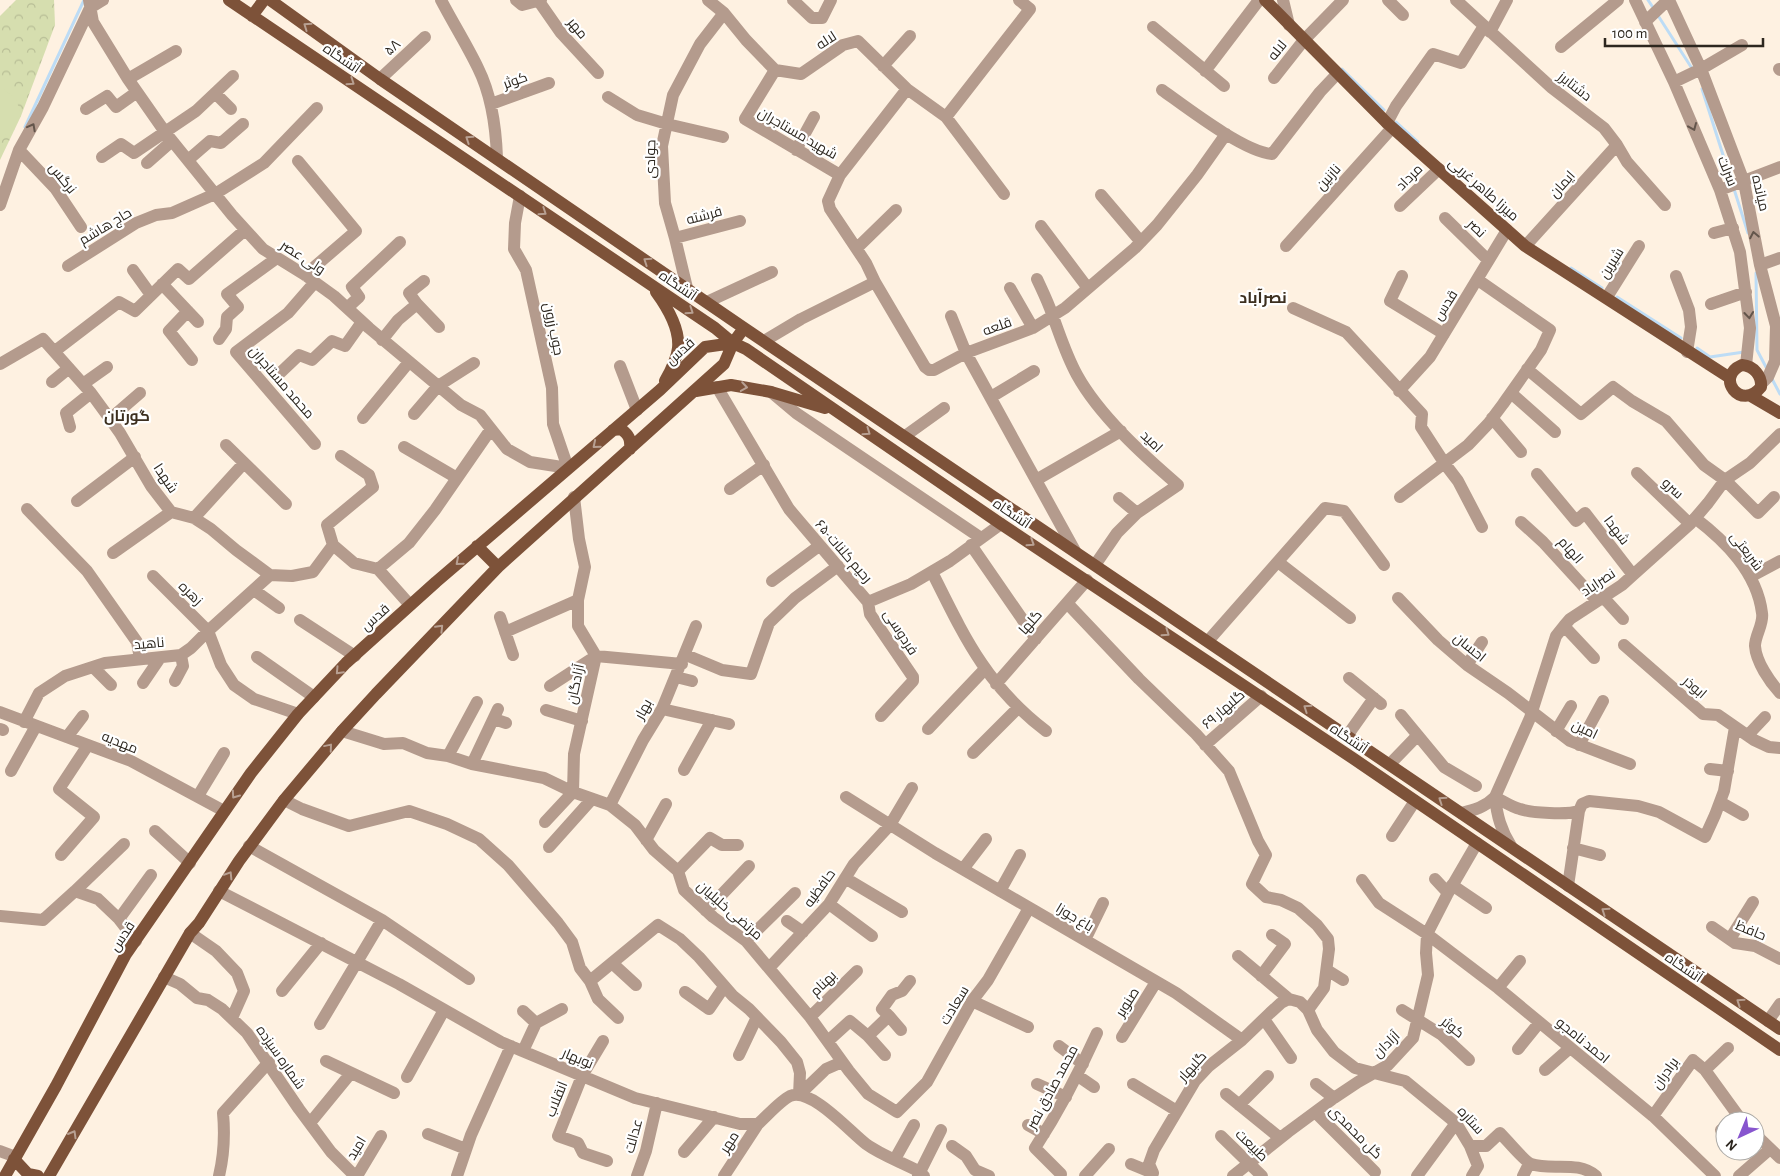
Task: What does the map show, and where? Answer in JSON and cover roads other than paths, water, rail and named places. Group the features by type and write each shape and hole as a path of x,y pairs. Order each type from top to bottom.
{"main road":[{"path":"252,16 264,0"},
{"name":"آتشگاه","path":"270,0 380,79 744,328 1780,1029"},
{"path":"288,0 292,15"},
{"name":"میرزا طاهر غربی","path":"1264,0 1390,126 1526,246 1607,297 1687,352 1730,378 1733,390 1739,394 1762,383"},
{"name":"آتشگاه","path":"237,2 252,16 715,328 732,343 746,350 1001,524 1261,696 1780,1050"},
{"path":"650,284 665,304 675,326 678,348 671,369 660,390"},
{"path":"49,1176 190,933 249,846 284,800 342,731 498,568 574,497 696,391 724,364 732,343 744,328"},
{"name":"قدس","path":"5,1176 126,954 251,773 298,714 355,656 410,605 638,410 706,347 732,343"},
{"name":"میرزا طاهر غربی","path":"1711,365 1742,366 1755,371 1760,376 1776,410"},
{"path":"1730,378 1733,372 1742,366"},
{"path":"696,391 732,385 771,392 839,413"},
{"path":"613,430 621,429 628,434 631,441 630,449"},
{"path":"477,546 498,568"},
{"path":"1215,666 1224,652"},
{"path":"15,1158 28,1174 38,1176"}],"street":[{"path":"0,204 19,150 43,107 90,4 103,0"},
{"path":"441,0 478,69 491,104 496,133 497,158"},
{"path":"516,0 522,6 539,0"},
{"name":"مهر","path":"539,0 561,33 598,73"},
{"path":"708,0 724,13 746,40 775,70"},
{"path":"793,0 812,18 822,18 831,0"},
{"path":"946,117 1030,9 1019,0"},
{"path":"1205,71 1259,0"},
{"path":"1282,0 1289,25"},
{"name":"لاله","path":"1274,78 1304,40 1343,0"},
{"path":"1388,0 1403,15"},
{"path":"1487,29 1507,0"},
{"path":"1561,47 1618,0"},
{"name":"سرلت","path":"1635,0 1659,9 1674,82 1732,186 1733,228 1740,252 1750,328 1742,366"},
{"name":"دشتابرز","path":"1459,1 1552,88 1604,128 1627,162 1665,205"},
{"name":"ولی عصر","path":"90,4 93,22 137,92 215,194 263,250 334,296 382,340 461,405 480,415 507,449 530,462 568,468"},
{"name":"میانده","path":"1659,9 1701,70 1732,186 1760,265 1775,297 1775,361 1762,383"},
{"name":"جوادی","path":"687,288 676,238 665,203 662,146 673,95 700,44 724,13"},
{"path":"1152,27 1224,86"},
{"name":"نازنین","path":"1286,246 1390,126 1396,106 1433,54 1461,63 1487,29"},
{"path":"883,66 910,36"},
{"name":"۵۸","path":"380,79 425,37"},
{"name":"لاله","path":"775,70 801,74 843,45 858,41 907,89 946,117 1004,194"},
{"path":"1674,82 1701,70 1742,45"},
{"path":"128,79 176,51"},
{"name":"شهید مستاجران","path":"775,70 745,120 840,175"},
{"path":"1162,90 1226,134 1259,151 1272,154 1320,92 1337,74"},
{"path":"147,162 169,136 233,76"},
{"name":"کوثر","path":"491,104 549,83"},
{"path":"840,175 907,89"},
{"path":"86,108 107,96 116,107 137,92"},
{"path":"215,93 231,109"},
{"path":"608,97 638,115 723,137"},
{"name":"حاج هاشم","path":"68,266 136,223 156,215 172,213 215,194 264,163 317,108"},
{"path":"796,150 814,117"},
{"path":"188,160 210,141 221,143 243,124"},
{"name":"قلعه","path":"840,175 828,201 830,209 857,248 925,367 929,370 934,370 966,353 1033,328 1065,308 1157,226 1226,134"},
{"path":"102,157 121,144 134,153 169,136"},
{"name":"ایمان","path":"1529,242 1617,145"},
{"name":"نرگس","path":"19,150 55,188 81,227"},
{"path":"298,161 356,231 310,279"},
{"path":"1732,186 1780,166"},
{"name":"مرداد","path":"1400,206 1438,169"},
{"path":"1101,195 1141,242"},
{"name":"جوب زرون","path":"520,196 515,223 514,249 526,270 552,388 553,424 568,468"},
{"path":"857,248 896,210"},
{"name":"نصر","path":"1445,218 1488,260"},
{"name":"فرشته","path":"676,238 740,221"},
{"path":"1041,226 1087,287"},
{"path":"1714,233 1733,228"},
{"path":"55,351 119,302 135,311 178,269 188,279 245,230"},
{"name":"قدس","path":"1399,391 1430,357 1507,230"},
{"path":"347,308 359,297 352,287 400,242"},
{"name":"شیرین","path":"1607,297 1640,246"},
{"path":"219,340 226,329 227,318 238,307 228,294 277,258"},
{"path":"1760,265 1780,258"},
{"path":"133,270 151,295"},
{"path":"707,302 772,272"},
{"path":"1402,276 1390,301 1444,334"},
{"path":"1676,276 1689,310 1691,327 1687,352"},
{"name":"محمد مستاجران","path":"310,279 288,313 236,352 315,444"},
{"name":"امید","path":"1038,279 1063,348 1077,376 1101,409 1134,446 1178,485 1137,513 1117,533 1095,565"},
{"path":"1400,497 1468,446 1511,393 1541,350 1550,330 1478,280"},
{"path":"424,281 409,293 439,327"},
{"path":"764,341 801,319 875,282"},
{"path":"162,284 198,322"},
{"path":"1010,288 1033,328"},
{"path":"1711,304 1746,292"},
{"path":"382,340 398,320 417,304"},
{"path":"1293,308 1346,332 1422,414 1421,427 1458,481 1482,527"},
{"path":"188,311 169,331 192,360"},
{"path":"951,316 966,353 1075,551"},
{"path":"280,374 299,355 312,360 332,341 345,346 362,322"},
{"name":"شهدا","path":"0,364 43,340 70,368 110,419 151,486 171,512 194,518 270,575"},
{"path":"363,418 409,362"},
{"path":"414,414 438,386 474,363"},
{"path":"620,366 638,410"},
{"path":"70,426 66,414 107,367"},
{"path":"52,382 70,368"},
{"path":"1527,369 1581,414 1613,387 1632,401 1666,421 1704,465 1725,480 1758,513 1774,497"},
{"path":"991,397 1034,371"},
{"name":"۶۵-رحیم کلنات","path":"717,387 789,509 868,602 911,584 932,572 1001,524"},
{"path":"771,392 796,413 976,541 1036,639"},
{"path":"110,419 140,393"},
{"path":"1511,393 1554,432"},
{"path":"905,436 944,408"},
{"path":"1492,418 1521,452"},
{"path":"378,569 409,543 491,429"},
{"path":"1036,480 1121,431"},
{"name":"نصراباد","path":"1496,797 1532,712 1556,636 1570,619 1633,575 1692,521 1725,480 1750,463 1780,434"},
{"path":"226,445 286,504"},
{"path":"404,446 457,478"},
{"path":"341,456 368,475 373,487 327,524 333,545 354,563 378,569 410,605"},
{"path":"77,501 135,457"},
{"path":"194,518 244,463"},
{"path":"730,489 764,466"},
{"name":"شهدا","path":"1537,474 1576,521 1585,513 1633,575"},
{"name":"سرو","path":"1637,474 1692,521"},
{"name":"آزادگان","path":"573,792 574,754 596,656 578,626 578,600 585,567 579,539 574,497"},
{"path":"1118,498 1137,513"},
{"path":"1208,641 1325,508 1344,511 1384,566"},
{"path":"27,509 88,571 137,642 140,659"},
{"path":"113,553 171,512"},
{"name":"شریعتی","path":"1692,521 1712,531 1747,571 1757,593 1763,614 1755,646 1769,681 1780,693"},
{"name":"الهام","path":"1521,522 1544,542 1600,599 1624,619"},
{"path":"270,575 292,576 313,572 333,545"},
{"path":"772,581 819,546"},
{"path":"1750,577 1780,561"},
{"path":"1278,562 1350,618"},
{"path":"550,686 596,656 684,660 722,670 751,674 769,623 795,598 838,566"},
{"path":"932,572 960,629 985,669 1018,708 1046,731"},
{"name":"ناهید","path":"12,771 30,724 39,693 65,676 105,663 181,655 192,648 270,575"},
{"name":"زهره","path":"152,576 208,631"},
{"name":"گلها","path":"996,684 1087,580"},
{"path":"254,590 279,608"},
{"name":"احسان","path":"1398,598 1438,640 1467,665 1532,712"},
{"path":"505,632 578,600"},
{"name":"فردوسی","path":"868,602 870,614 912,677 912,684 881,716"},
{"path":"1067,603 1229,772 1258,841 1266,855 1252,884 1266,897 1281,900 1298,908 1317,925 1328,939 1329,949 1324,988 1308,1010"},
{"path":"500,616 513,655"},
{"path":"300,620 355,656"},
{"name":"بهار","path":"610,805 642,740 662,709 684,660 696,626"},
{"path":"1564,626 1594,658"},
{"path":"208,631 221,665 234,684 254,699 298,714"},
{"path":"1467,665 1482,642"},
{"name":"ابوذر","path":"1624,645 1703,714 1718,715 1769,747 1780,748"},
{"path":"175,681 183,666 181,655"},
{"path":"257,657 314,697"},
{"path":"143,683 160,658"},
{"path":"93,667 111,684"},
{"path":"928,728 985,669"},
{"path":"676,676 692,681"},
{"path":"1347,736 1377,701 1349,678"},
{"name":"۶۹ گلبهار","path":"1205,745 1261,696"},
{"path":"1579,745 1603,700"},
{"path":"448,756 477,702"},
{"path":"1556,731 1571,706"},
{"path":"973,753 1018,708"},
{"path":"662,709 729,724"},
{"path":"546,710 582,721"},
{"name":"مهدیه","path":"0,712 131,761 224,811"},
{"name":"امین","path":"1532,712 1556,731 1579,745 1630,764"},
{"path":"472,764 496,714 506,723"},
{"path":"1401,715 1444,767 1476,786"},
{"path":"67,737 83,716"},
{"path":"1748,735 1765,717"},
{"path":"684,770 712,720"},
{"path":"1568,886 1579,811 1582,804 1589,801 1638,806 1660,812 1705,837 1720,802 1728,771 1735,726"},
{"name":"مرتضی خلیلیان","path":"342,731 384,744 403,743 427,753 544,778 573,792 610,805 635,825 654,850 678,871 684,890 706,912 746,941 810,1017 842,1062 868,1094 897,1112"},
{"path":"1390,764 1417,736"},
{"path":"61,855 94,816 59,789 88,744"},
{"path":"198,796 224,753"},
{"path":"1710,769 1728,771"},
{"name":"حافظیه","path":"769,968 829,904 854,864 890,825 912,788"},
{"path":"546,822 573,792"},
{"name":"باغ جوزا","path":"846,797 963,869 1156,982 1211,1017 1242,1040"},
{"path":"1496,797 1520,809 1572,813 1579,811"},
{"path":"1461,813 1488,805 1496,797"},
{"path":"1496,797 1497,816 1501,830 1510,846"},
{"path":"549,847 592,798"},
{"path":"284,800 302,809 349,826 409,812 447,824 479,839 508,865 558,923 572,942 580,968 590,981 598,999 618,1018"},
{"path":"1392,836 1415,801"},
{"path":"1720,802 1744,815"},
{"path":"646,840 666,804"},
{"path":"155,831 190,863"},
{"path":"678,871 710,838 722,845 738,846"},
{"path":"963,869 986,839"},
{"name":"آزادان","path":"1233,1176 1334,1098 1388,1065 1413,1038 1428,975 1427,934 1450,889 1477,843"},
{"path":"0,916 43,920 124,844"},
{"path":"249,846 382,920 469,979"},
{"path":"1574,848 1600,855"},
{"path":"1000,891 1020,855"},
{"path":"706,912 749,866"},
{"path":"119,918 151,875"},
{"path":"845,878 902,912"},
{"path":"1435,879 1486,908"},
{"path":"1362,880 1379,903 1427,934"},
{"path":"75,891 98,900 119,918 136,941"},
{"name":"نوبهار","path":"219,891 321,943 517,1048 635,1098 740,1124 758,1124"},
{"path":"746,941 795,893"},
{"path":"1730,939 1753,902"},
{"path":"1085,940 1103,903"},
{"path":"829,904 872,936"},
{"name":"سعادت","path":"897,1112 927,1082 972,1001 988,980 1029,908"},
{"path":"320,1024 382,920"},
{"path":"787,921 803,932"},
{"path":"590,981 658,924 680,939 724,987 781,1042 796,1062 800,1073 799,1095"},
{"name":"حافظ","path":"1712,927 1735,943 1755,946 1780,959"},
{"path":"190,933 216,951 237,973 244,991 232,1018"},
{"name":"احمد نامجو","path":"1427,934 1498,988 1654,1116 1715,1176"},
{"path":"1262,976 1285,944 1272,935"},
{"path":"282,991 321,943"},
{"path":"1238,956 1289,999 1300,1002 1308,1010 1317,1030 1334,1052 1355,1068 1374,1073"},
{"path":"1498,988 1520,961"},
{"path":"612,963 636,985"},
{"path":"1327,970 1343,980"},
{"name":"بهنام","path":"810,1017 857,971"},
{"name":"شماره سیزده","path":"164,978 180,984 197,998 208,1000 222,1009 247,1033 331,1152 356,1176"},
{"path":"901,1030 882,1009 892,995 902,991 910,981"},
{"name":"صنوبر","path":"1122,1038 1156,982"},
{"path":"685,992 709,1009 724,987"},
{"name":"گلبهار","path":"1156,1175 1149,1164 1154,1150 1195,1081 1208,1066 1242,1040 1281,1003 1289,999"},
{"path":"972,1001 1028,1027"},
{"path":"1768,1021 1780,1004"},
{"path":"461,1174 466,1148 471,1135 517,1048 536,1023 562,1009"},
{"path":"407,1077 444,1010"},
{"name":"کوثر","path":"1402,1010 1442,1035 1469,1060"},
{"path":"523,1011 536,1023"},
{"path":"868,1036 888,1016"},
{"path":"739,1055 757,1017"},
{"path":"1264,1018 1290,1058"},
{"path":"828,1042 850,1021 868,1036 885,1055"},
{"path":"1518,1049 1539,1023"},
{"name":"محمد صادق نصر","path":"1062,1175 1035,1148 1066,1097 1097,1033"},
{"path":"582,1076 603,1040"},
{"path":"1059,1046 1094,1087"},
{"path":"1545,1070 1570,1048"},
{"path":"1728,1048 1705,1070 1733,1111"},
{"name":"برادران","path":"1654,1116 1693,1060 1705,1070"},
{"path":"326,1061 394,1093"},
{"path":"219,1176 223,1158 223,1113 269,1062"},
{"path":"799,1095 826,1069 842,1062"},
{"path":"310,1123 351,1073"},
{"name":"ستاره","path":"1374,1073 1405,1081 1456,1123 1470,1146 1486,1146 1500,1133 1529,1164"},
{"name":"انقلاب","path":"582,1076 558,1136 578,1143 583,1153 607,1161"},
{"path":"1239,1105 1268,1076"},
{"path":"1037,1084 1066,1097"},
{"path":"1133,1084 1177,1111"},
{"path":"1316,1084 1334,1098"},
{"path":"1226,1094 1280,1138"},
{"path":"758,1124 772,1110 791,1096 799,1095 814,1100 867,1144 921,1175 941,1130"},
{"name":"عدالت","path":"637,1176 646,1151 657,1103"},
{"name":"گل محمدی","path":"1315,1112 1375,1172"},
{"path":"684,1152 714,1117"},
{"path":"1417,1176 1456,1123"},
{"name":"مهر","path":"724,1176 758,1124"},
{"path":"895,1159 914,1125"},
{"path":"1028,1125 1044,1134"},
{"path":"428,1134 466,1148"},
{"name":"امید","path":"356,1176 381,1136"},
{"name":"طبیعت","path":"1221,1136 1262,1176"},
{"path":"1765,1144 1780,1158"},
{"path":"952,1146 966,1156 975,1170 989,1176"},
{"path":"1470,1146 1478,1166 1472,1176"},
{"path":"1084,1176 1109,1149"},
{"path":"1739,1176 1770,1149"},
{"path":"0,1151 15,1158"},
{"path":"1131,1164 1156,1175"},
{"path":"1523,1176 1529,1164 1549,1167 1574,1167 1591,1174"}],"waterway":[{"path":"25,127 84,0"},
{"path":"1648,0 1654,9"},
{"path":"1657,14 1693,70"},
{"path":"1342,69 1384,110"},
{"path":"1702,89 1732,183"},
{"path":"1396,122 1418,142"},
{"path":"1734,189 1748,233"},
{"path":"1571,268 1602,288"},
{"path":"1756,273 1757,350 1767,369"},
{"path":"1617,297 1681,338"},
{"path":"1697,348 1710,357 1744,352"},
{"path":"1771,377 1780,394"}],"district":[{"name":"نصرآباد","path":"1263,297"},
{"name":"گورتان","path":"127,416"}]}
